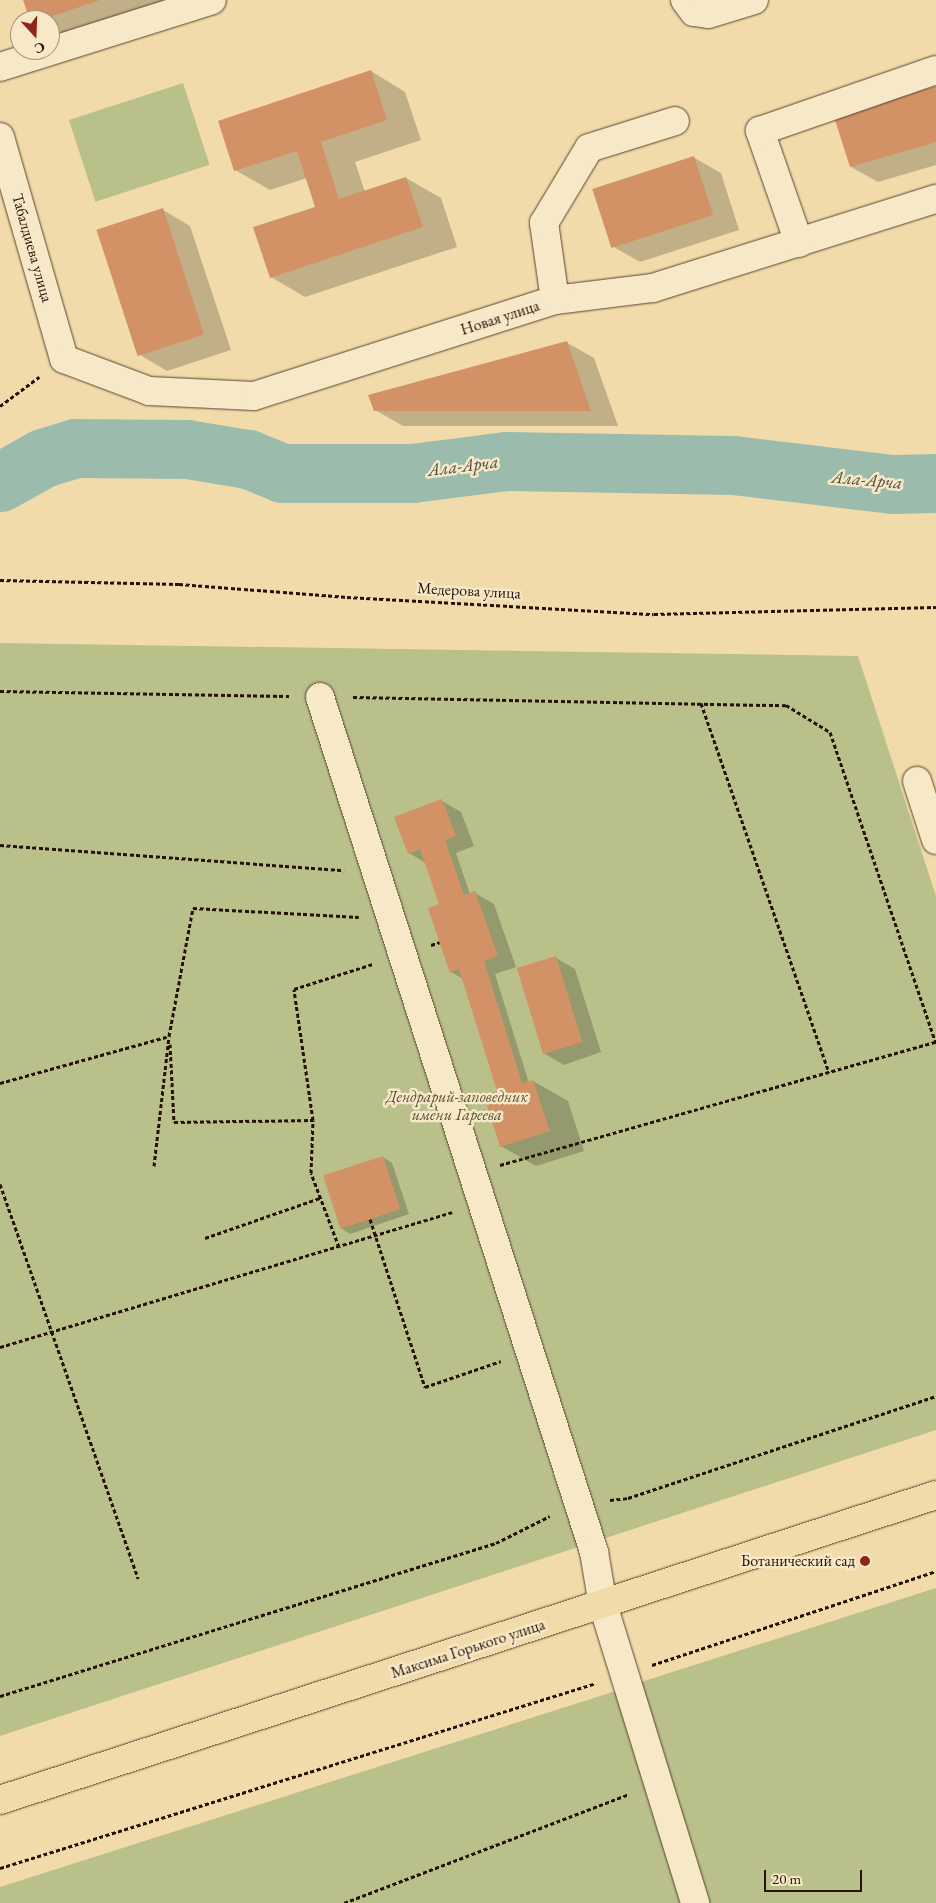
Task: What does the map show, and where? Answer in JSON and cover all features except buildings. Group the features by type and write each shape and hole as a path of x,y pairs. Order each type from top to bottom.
{"main road":[{"name":"Максима Горького улица","path":"0,1800 936,1495"}],"street":[{"path":"0,67 212,0"},
{"path":"685,0 694,12 708,14 754,0"},
{"path":"799,243 760,131 936,70"},
{"path":"555,300 544,223 590,148 675,121"},
{"name":"Табалдиева улица","path":"0,137 64,359"},
{"name":"Новая улица","path":"64,359 149,391 254,396 555,300 653,288 936,199"},
{"path":"320,697 404,954 594,1552 603,1605 695,1903"},
{"path":"917,781 936,840"}],"path":[{"path":"0,406 64,359"},
{"name":"Медерова улица","path":"0,580 179,584 347,597 654,614 936,607"},
{"path":"0,692 786,705 830,732 936,1042 473,1172"},
{"path":"701,704 829,1072"},
{"path":"0,845 377,872"},
{"path":"154,1166 169,1036 193,908 392,918"},
{"path":"339,1247 311,1173 313,1120 294,989 440,942"},
{"path":"0,1083 169,1036"},
{"path":"169,1036 174,1122 313,1120"},
{"path":"0,1184 138,1579"},
{"path":"206,1238 320,1198"},
{"path":"0,1347 339,1247 483,1202"},
{"path":"370,1219 425,1387 530,1350"},
{"path":"0,1696 496,1543 578,1502 628,1498 936,1396"},
{"path":"0,1868 624,1674 936,1571"},
{"path":"344,1903 658,1783"}],"green space":[{"path":"183,83 210,165 95,202 69,120"},
{"name":"Дендрарий-заповедник имени Гареева","path":"0,643 858,656 936,896 936,1430 0,1736"},
{"path":"936,1588 936,1903 0,1903 0,1887 619,1690 639,1723 653,1718 641,1682"}],"waterway":[{"name":"Ала-Арча","path":"0,482 43,458 75,448 187,449 248,459 282,473 412,473 506,461 733,465 892,484 936,483"}],"place":[{"name":"Ботанический сад","path":"865,1561"}]}
